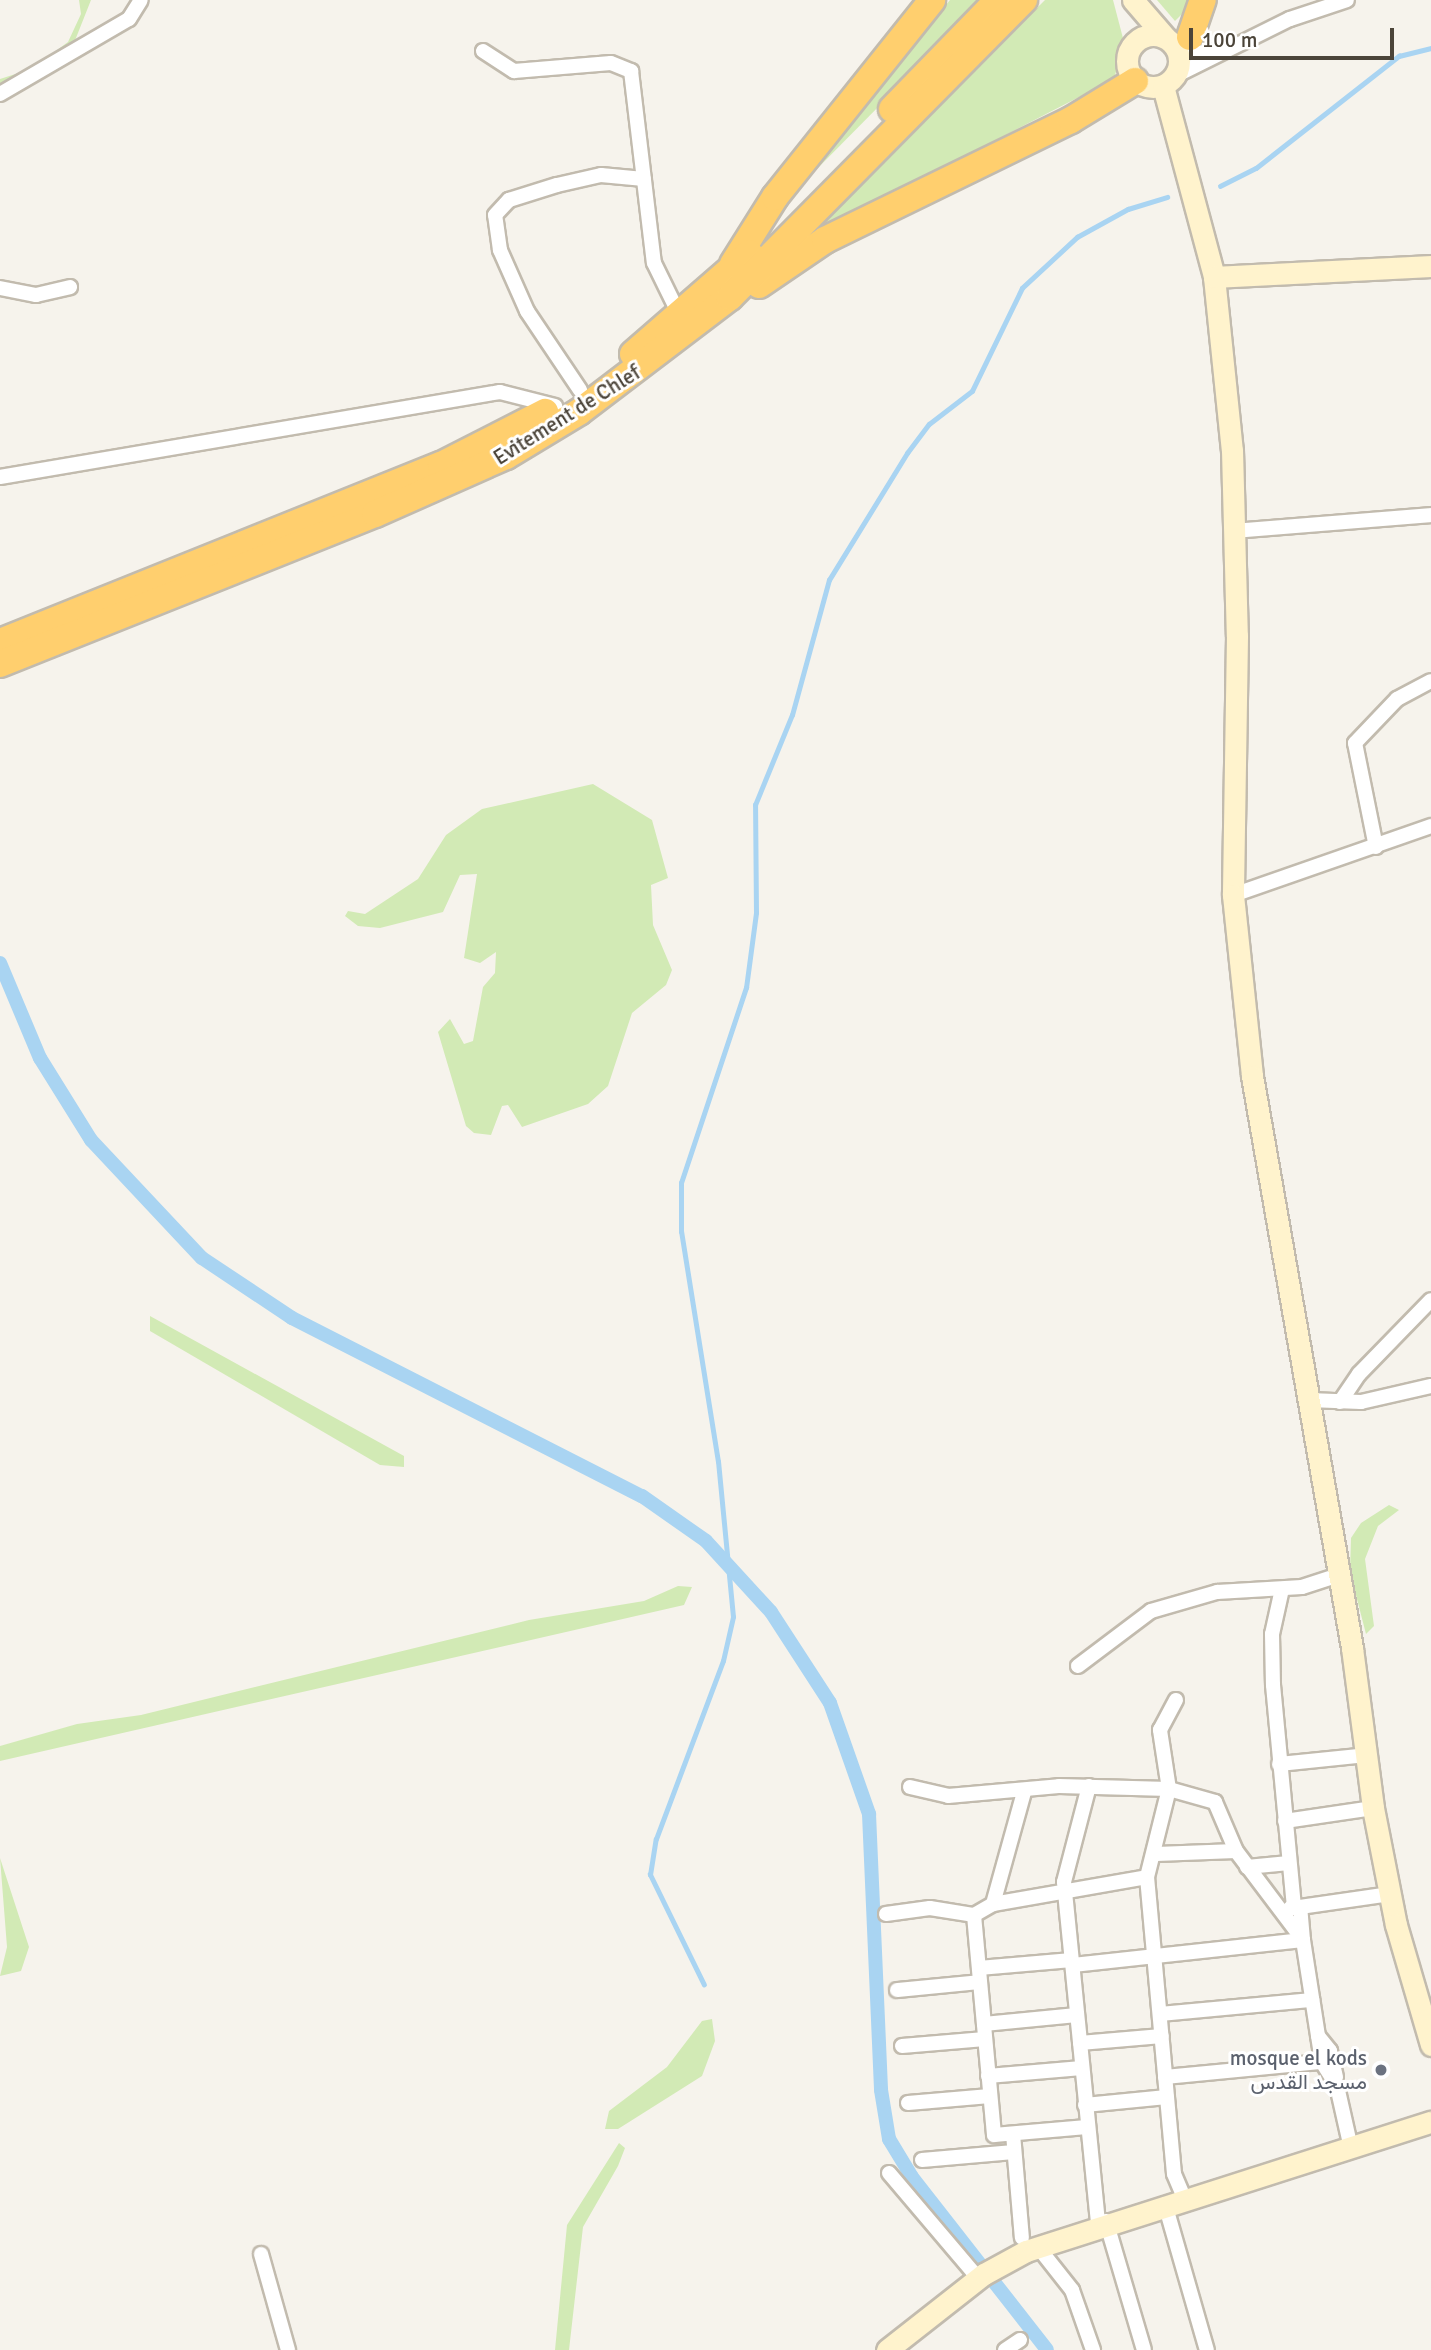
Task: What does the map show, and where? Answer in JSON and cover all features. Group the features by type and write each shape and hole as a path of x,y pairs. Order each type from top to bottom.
{"highway":[{"path":"725,276 775,197 932,0"},
{"name":"Evitement de Chlef","path":"0,642 441,465 555,406 687,323 725,276 998,0"},
{"name":"Evitement de Chlef","path":"0,664 506,456 687,323 1024,0"},
{"path":"1178,44 1203,0"},
{"path":"687,323 825,240 1071,120 1135,80"}],"main road":[{"path":"1131,0 1178,44"},
{"path":"1131,0 1128,69 1135,80 1169,81"},
{"path":"1130,48 1150,35 1178,44"},
{"path":"1178,44 1169,81 1214,277 1234,531 1233,895 1256,1107 1309,1400 1367,1755 1373,1808 1390,1894 1431,2045"},
{"path":"1214,277 1431,266"},
{"path":"887,2350 978,2278 1030,2242 1431,2122"}],"street":[{"path":"0,94 129,19 141,0"},
{"path":"1178,44 1216,0"},
{"path":"1169,81 1225,50 1347,0"},
{"path":"1178,44 1225,50"},
{"path":"483,51 514,71 626,67 633,79 654,264 687,323"},
{"path":"580,390 527,311 497,242 495,215 509,200 557,185 601,175 644,179"},
{"path":"0,288 36,295 70,288"},
{"path":"0,477 500,392 555,406"},
{"path":"1234,531 1431,515"},
{"path":"1376,847 1355,743 1397,699 1431,681"},
{"path":"1233,895 1431,826"},
{"path":"1340,1402 1359,1374 1431,1300"},
{"path":"1309,1400 1340,1402 1431,1386"},
{"path":"1077,1666 1152,1611 1217,1592 1282,1590 1338,1575"},
{"path":"1282,1590 1272,1634 1291,1908 1303,1940 1322,2062 1337,2086"},
{"path":"1176,1700 1159,1739 1169,1789 1156,1854 1147,1877 1174,2175 1174,2201 1208,2350"},
{"path":"1279,1764 1367,1755"},
{"path":"910,1787 948,1796 1089,1787 1169,1789 1215,1802 1236,1851 1247,1867 1291,1908"},
{"path":"1089,1787 1064,1882 1087,2127 1102,2222 1144,2350"},
{"path":"993,1904 1024,1793"},
{"path":"1285,1821 1373,1808"},
{"path":"1156,1854 1236,1851"},
{"path":"1247,1867 1289,1863"},
{"path":"886,1914 930,1908 974,1915 993,1904 1067,1895 1147,1877"},
{"path":"1291,1908 1390,1894"},
{"path":"974,1915 996,2153"},
{"path":"897,1990 1073,1962 1303,1940"},
{"path":"1160,2014 1312,2000"},
{"path":"902,2046 1077,2015"},
{"path":"1317,2035 1331,2050 1351,2148"},
{"path":"1080,2043 1162,2036"},
{"path":"1165,2077 1322,2062"},
{"path":"988,2076 1082,2068"},
{"path":"908,2103 990,2095"},
{"path":"1086,2105 1167,2098"},
{"path":"994,2135 1087,2127"},
{"path":"1013,2134 1030,2242 1072,2290 1093,2350"},
{"path":"922,2160 1014,2152"},
{"path":"889,2173 978,2278"},
{"path":"261,2254 288,2350"},
{"path":"1004,2350 1020,2340"}],"green space":[{"path":"79,0 91,0 74,43 15,83 0,86 0,79 31,69 68,42 81,14"},
{"path":"950,0 984,0 804,182 806,175"},
{"path":"1045,0 1113,0 1124,42 1114,79 811,235"},
{"path":"1157,0 1196,0 1175,21"},
{"path":"593,784 652,820 668,878 651,885 653,925 672,970 666,985 632,1013 608,1086 588,1104 522,1127 508,1105 502,1106 491,1135 474,1133 466,1126 438,1032 450,1019 464,1044 473,1041 483,987 495,973 496,952 480,963 464,958 477,874 460,875 443,912 380,928 358,926 345,916 348,911 365,914 418,879 446,835 482,809"},
{"path":"150,1316 404,1456 404,1467 380,1465 150,1331"},
{"path":"1389,1505 1399,1510 1378,1526 1365,1559 1374,1626 1366,1634 1350,1572 1351,1538 1361,1523"},
{"path":"678,1586 692,1587 684,1605 0,1761 0,1746 77,1724 141,1715 529,1620 644,1601"},
{"path":"0,1858 29,1947 21,1971 0,1976 7,1947"},
{"path":"712,2019 715,2041 702,2076 618,2129 605,2129 609,2111 667,2067 702,2021"},
{"path":"619,2143 625,2148 618,2166 583,2227 569,2350 555,2350 567,2225"}],"waterway":[{"path":"1220,186 1256,168 1399,56 1431,48"},
{"path":"704,1985 650,1875 656,1839 723,1661 733,1617 718,1462 681,1232 681,1183 746,988 756,913 755,805 792,715 829,580 907,453 929,424 972,391 1022,288 1077,237 1128,209 1167,197"},
{"path":"0,963 40,1058 91,1140 202,1258 292,1318 642,1496 706,1541 771,1612 830,1703 869,1814 881,2090 889,2139 912,2177 1047,2350"}],"place":[{"name":"mosque el kods مسجد القدس","path":"1381,2070"}]}
